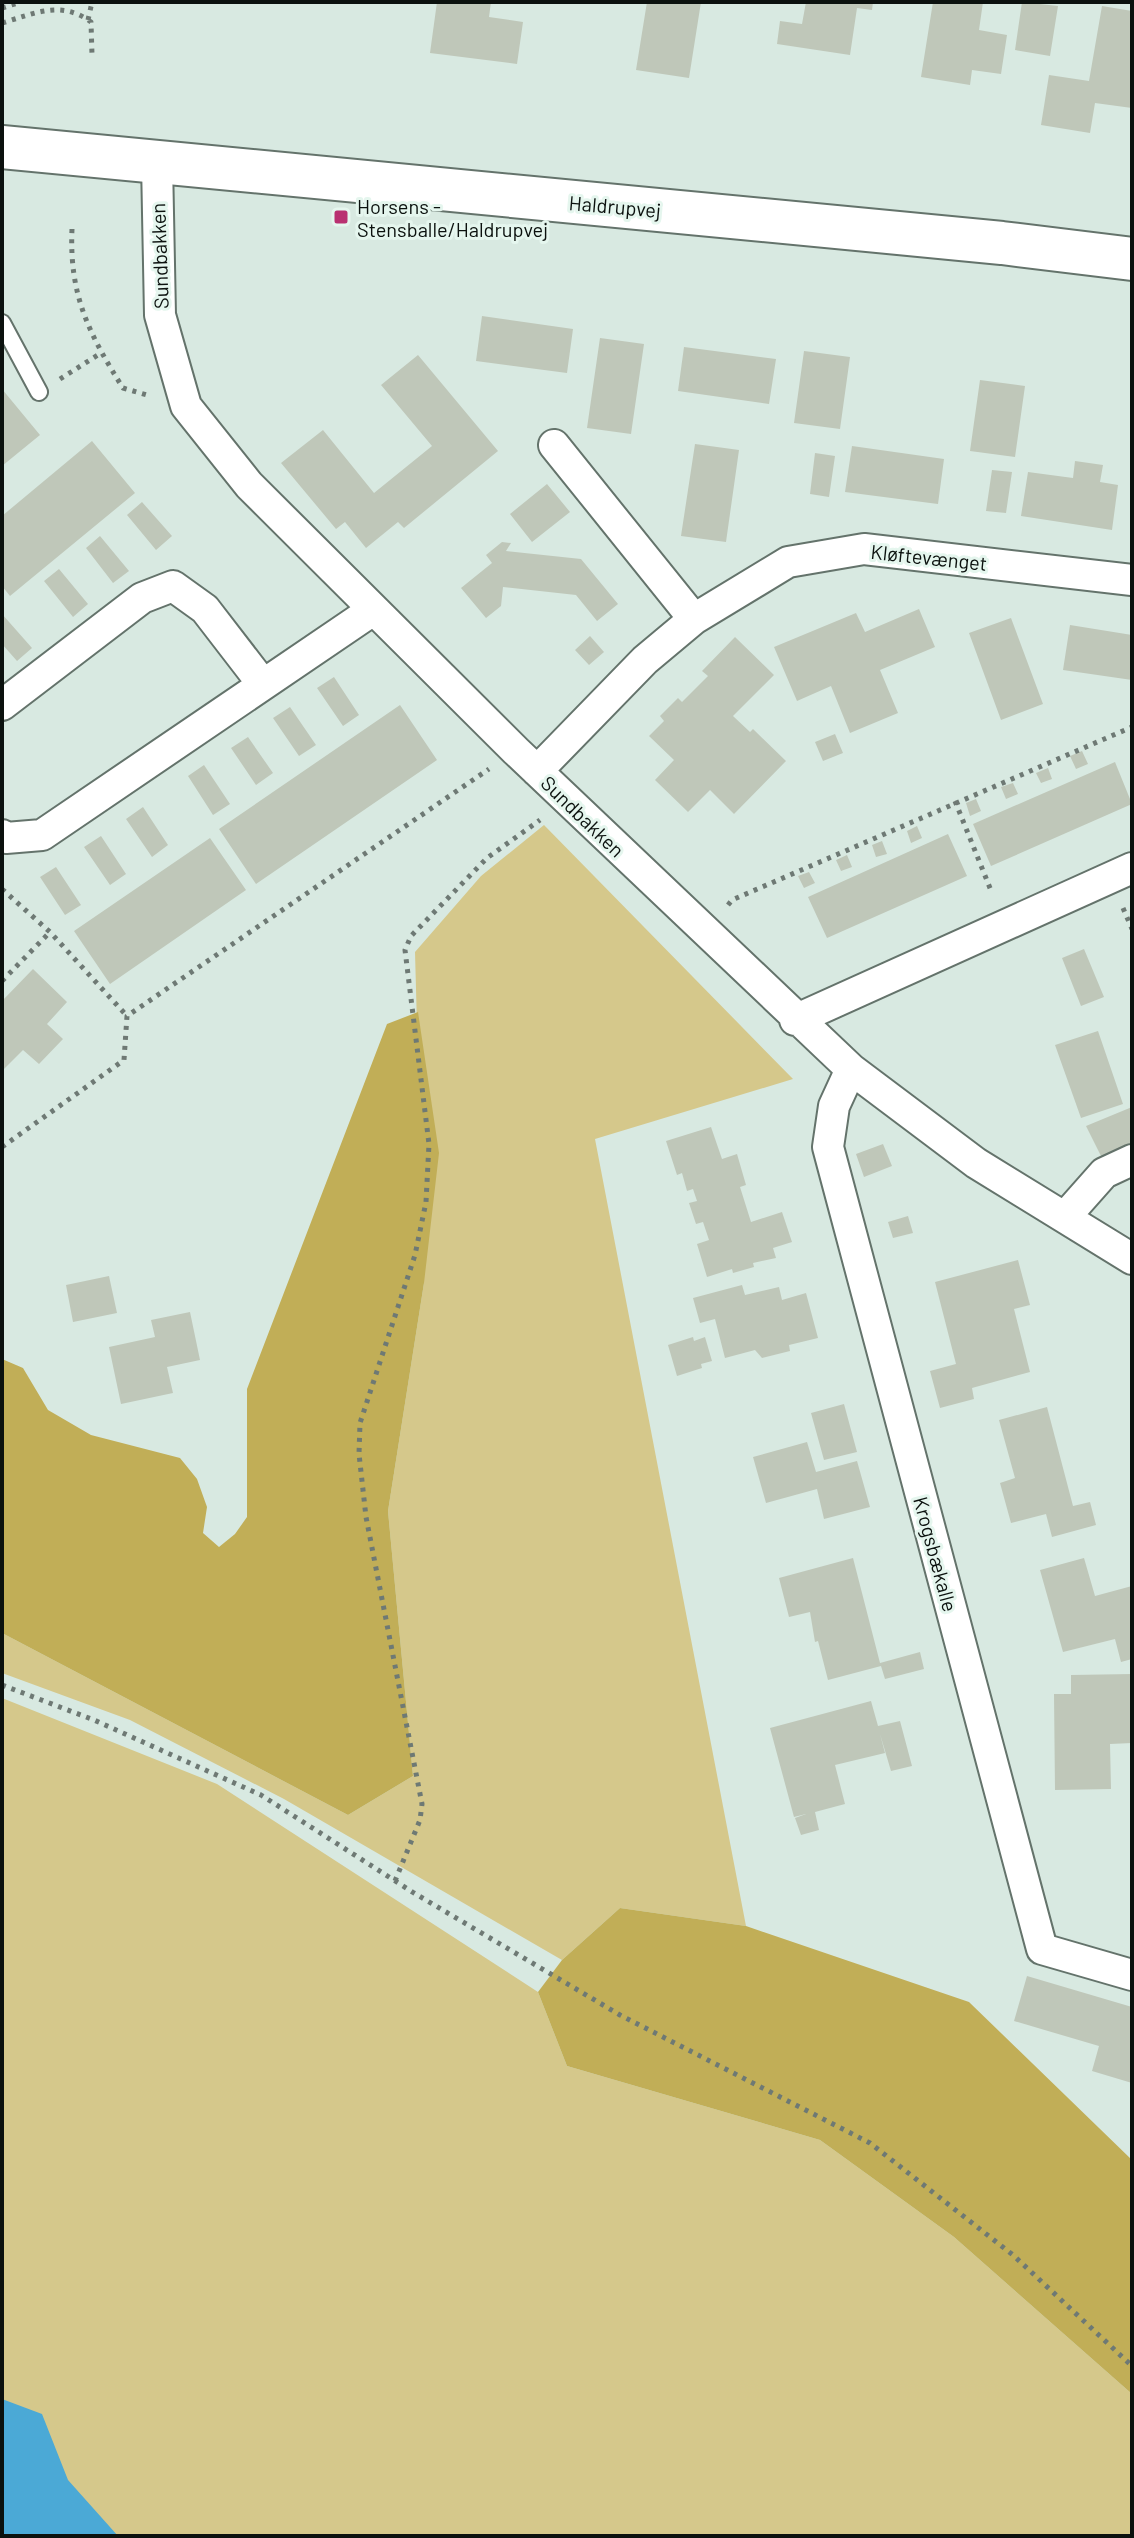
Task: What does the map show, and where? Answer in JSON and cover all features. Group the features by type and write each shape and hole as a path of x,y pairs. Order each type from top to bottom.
{"main road":[{"name":"Haldrupvej","path":"2,147 1002,243 1132,259"}],"street":[{"name":"Sundbakken","path":"157,162 160,315 186,406 249,485 526,761 795,1020 851,1069 976,1163 1132,1259"},
{"path":"554,445 694,619"},
{"name":"Kløftevænget","path":"526,761 694,619 788,562 864,549 1132,580"},
{"path":"2,705 142,598 173,586 205,609 262,683"},
{"path":"2,835 6,838 42,835 373,610"},
{"path":"795,1020 1132,868"},
{"name":"Krogsbækalle","path":"851,1069 834,1106 828,1147 1042,1949 1132,1975"},
{"path":"1065,1217 1104,1173 1132,1160"}],"lane":[{"path":"2,323 39,392"}],"path":[{"path":"2,8 21,2"},
{"path":"88,20 92,2"},
{"path":"2,23 57,8 77,11 91,22 92,55"},
{"path":"72,229 70,269 85,320 123,388 186,406"},
{"path":"39,392 101,353"},
{"path":"708,936 732,900 1132,727"},
{"path":"127,1016 526,761"},
{"path":"395,1881 420,1820 422,1804 366,1517 359,1454 360,1423 415,1255 426,1202 429,1144 405,950 411,936 487,858 568,801"},
{"path":"955,801 1005,926"},
{"path":"2,889 50,932 127,1016 124,1060 2,1147"},
{"path":"2,981 50,932"},
{"path":"2,1685 94,1720 261,1795 395,1881 620,2015 870,2143 1013,2255 1132,2366"}],"shaded area":[{"path":"544,825 793,1079 595,1139 746,1926 620,1908 562,1960 284,1799 130,1720 2,1673 2,1633 348,1815 413,1776 388,1511 424,1283 415,952 481,876"},
{"path":"418,1012 439,1153 424,1283 388,1511 413,1776 348,1815 2,1633 2,1359 23,1368 48,1410 91,1435 180,1458 197,1479 207,1507 203,1533 219,1547 235,1534 247,1517 247,1389 387,1024"},
{"path":"2,1698 217,1784 538,1992 567,2066 820,2140 954,2237 1132,2394 1132,2536 2,2536"},
{"path":"620,1908 746,1926 969,2002 1132,2160 1132,2394 954,2237 820,2140 567,2066 538,1992 562,1960"}],"water":[{"path":"2,2399 42,2414 68,2480 118,2536 2,2536"}],"building":[{"path":"437,2 491,2 489,17 523,22 517,64 430,53"},
{"path":"647,2 701,2 689,78 636,70"},
{"path":"806,2 873,2 872,10 857,8 850,55 777,44 780,21 802,24"},
{"path":"933,2 983,2 979,30 1007,35 1001,74 972,70 970,85 921,77"},
{"path":"1022,2 1058,6 1050,56 1015,50"},
{"path":"1102,6 1132,11 1132,108 1095,103 1090,133 1041,125 1049,75 1089,81"},
{"path":"482,316 573,329 567,373 476,361"},
{"path":"600,338 644,344 631,434 587,428"},
{"path":"684,347 776,359 769,404 678,391"},
{"path":"804,351 850,357 840,429 794,423"},
{"path":"418,355 498,451 404,528 398,522 366,548 345,522 336,529 281,463 323,430 374,493 432,446 381,385"},
{"path":"980,380 1025,386 1015,457 970,451"},
{"path":"2,389 40,435 2,466"},
{"path":"92,441 135,493 10,596 2,586 2,516"},
{"path":"695,444 739,450 726,542 681,536"},
{"path":"852,446 944,459 938,504 845,492"},
{"path":"815,453 835,456 829,497 810,494"},
{"path":"1075,461 1103,465 1100,482 1118,485 1112,530 1021,516 1028,472 1073,478"},
{"path":"992,470 1012,472 1006,513 986,511"},
{"path":"547,484 570,512 532,542 510,514"},
{"path":"142,502 172,536 156,550 127,515"},
{"path":"100,536 129,571 113,583 86,548"},
{"path":"502,542 511,543 506,551 581,559 618,604 597,621 576,595 503,587 501,606 486,618 461,588 492,563 486,555"},
{"path":"59,569 88,604 73,617 44,581"},
{"path":"919,609 935,647 880,670 898,713 850,733 831,686 797,701 774,647 856,613 865,632"},
{"path":"2,614 32,648 17,661 2,644"},
{"path":"1011,618 1043,704 1001,720 969,633"},
{"path":"1070,625 1132,635 1132,680 1063,670"},
{"path":"590,636 604,652 589,665 575,650"},
{"path":"735,637 774,675 733,716 750,732 753,729 786,761 734,814 710,790 688,812 655,780 674,760 649,736 664,721 660,716 678,698 682,702 708,676 702,671"},
{"path":"334,677 359,715 343,726 317,688"},
{"path":"400,705 437,760 256,884 219,829"},
{"path":"290,707 316,745 299,756 273,718"},
{"path":"835,734 843,753 823,761 815,742"},
{"path":"248,737 273,773 256,785 231,748"},
{"path":"1082,751 1088,764 1076,769 1070,756"},
{"path":"1115,762 1132,804 991,866 973,824"},
{"path":"204,765 230,804 213,815 188,776"},
{"path":"1048,768 1052,779 1041,783 1036,773"},
{"path":"1013,783 1018,794 1006,799 1001,787"},
{"path":"976,799 981,811 970,816 966,803"},
{"path":"143,807 168,845 152,857 126,819"},
{"path":"917,826 922,838 911,843 907,831"},
{"path":"948,834 967,876 827,938 808,897"},
{"path":"101,836 126,874 110,885 84,847"},
{"path":"210,838 246,890 110,984 74,931"},
{"path":"882,841 887,854 876,857 872,845"},
{"path":"847,855 852,867 841,871 836,860"},
{"path":"56,867 81,905 65,915 40,877"},
{"path":"809,872 815,883 804,888 798,876"},
{"path":"1084,949 1104,997 1081,1006 1062,958"},
{"path":"33,969 67,1002 47,1024 63,1039 39,1064 23,1050 2,1071 2,1001"},
{"path":"1098,1031 1123,1104 1081,1118 1055,1045"},
{"path":"1132,1107 1132,1143 1102,1158 1086,1126"},
{"path":"711,1127 722,1159 737,1154 746,1185 740,1187 751,1222 782,1212 792,1242 773,1248 776,1258 753,1263 754,1267 733,1273 732,1269 707,1277 697,1244 709,1240 703,1222 696,1224 689,1203 697,1201 693,1189 687,1191 682,1173 677,1175 666,1141"},
{"path":"883,1144 892,1166 864,1177 856,1154"},
{"path":"908,1216 913,1233 893,1238 888,1222"},
{"path":"1018,1260 1030,1305 1014,1309 1030,1372 972,1388 974,1399 940,1408 930,1371 956,1364 935,1282"},
{"path":"109,1276 117,1313 73,1322 66,1285"},
{"path":"742,1285 745,1295 779,1287 782,1300 806,1293 818,1338 789,1345 790,1351 762,1358 755,1350 725,1358 715,1319 700,1323 693,1298"},
{"path":"190,1312 200,1360 167,1367 173,1393 121,1404 109,1347 155,1337 151,1320"},
{"path":"693,1337 694,1341 705,1337 712,1361 701,1364 702,1368 677,1376 668,1345"},
{"path":"844,1404 857,1452 824,1460 811,1413"},
{"path":"1047,1407 1073,1506 1090,1502 1096,1525 1052,1537 1046,1514 1011,1523 1000,1483 1015,1478 999,1420"},
{"path":"807,1442 816,1472 857,1461 870,1507 824,1519 817,1489 766,1503 753,1457"},
{"path":"853,1558 880,1663 920,1652 924,1669 885,1679 881,1666 828,1680 818,1641 815,1642 810,1612 789,1617 779,1578"},
{"path":"1084,1558 1095,1596 1132,1586 1132,1659 1121,1662 1115,1639 1063,1652 1040,1570"},
{"path":"1132,1674 1132,1743 1110,1744 1111,1789 1055,1790 1054,1694 1071,1694 1071,1675"},
{"path":"871,1701 878,1726 900,1721 912,1766 891,1771 880,1734 885,1753 835,1765 845,1804 815,1812 819,1830 801,1835 795,1818 806,1814 794,1817 770,1728"},
{"path":"1027,1976 1132,2007 1132,2083 1092,2071 1099,2046 1014,2021"}],"place":[{"name":"Horsens - Stensballe/Haldrupvej","path":"341,217"}]}
